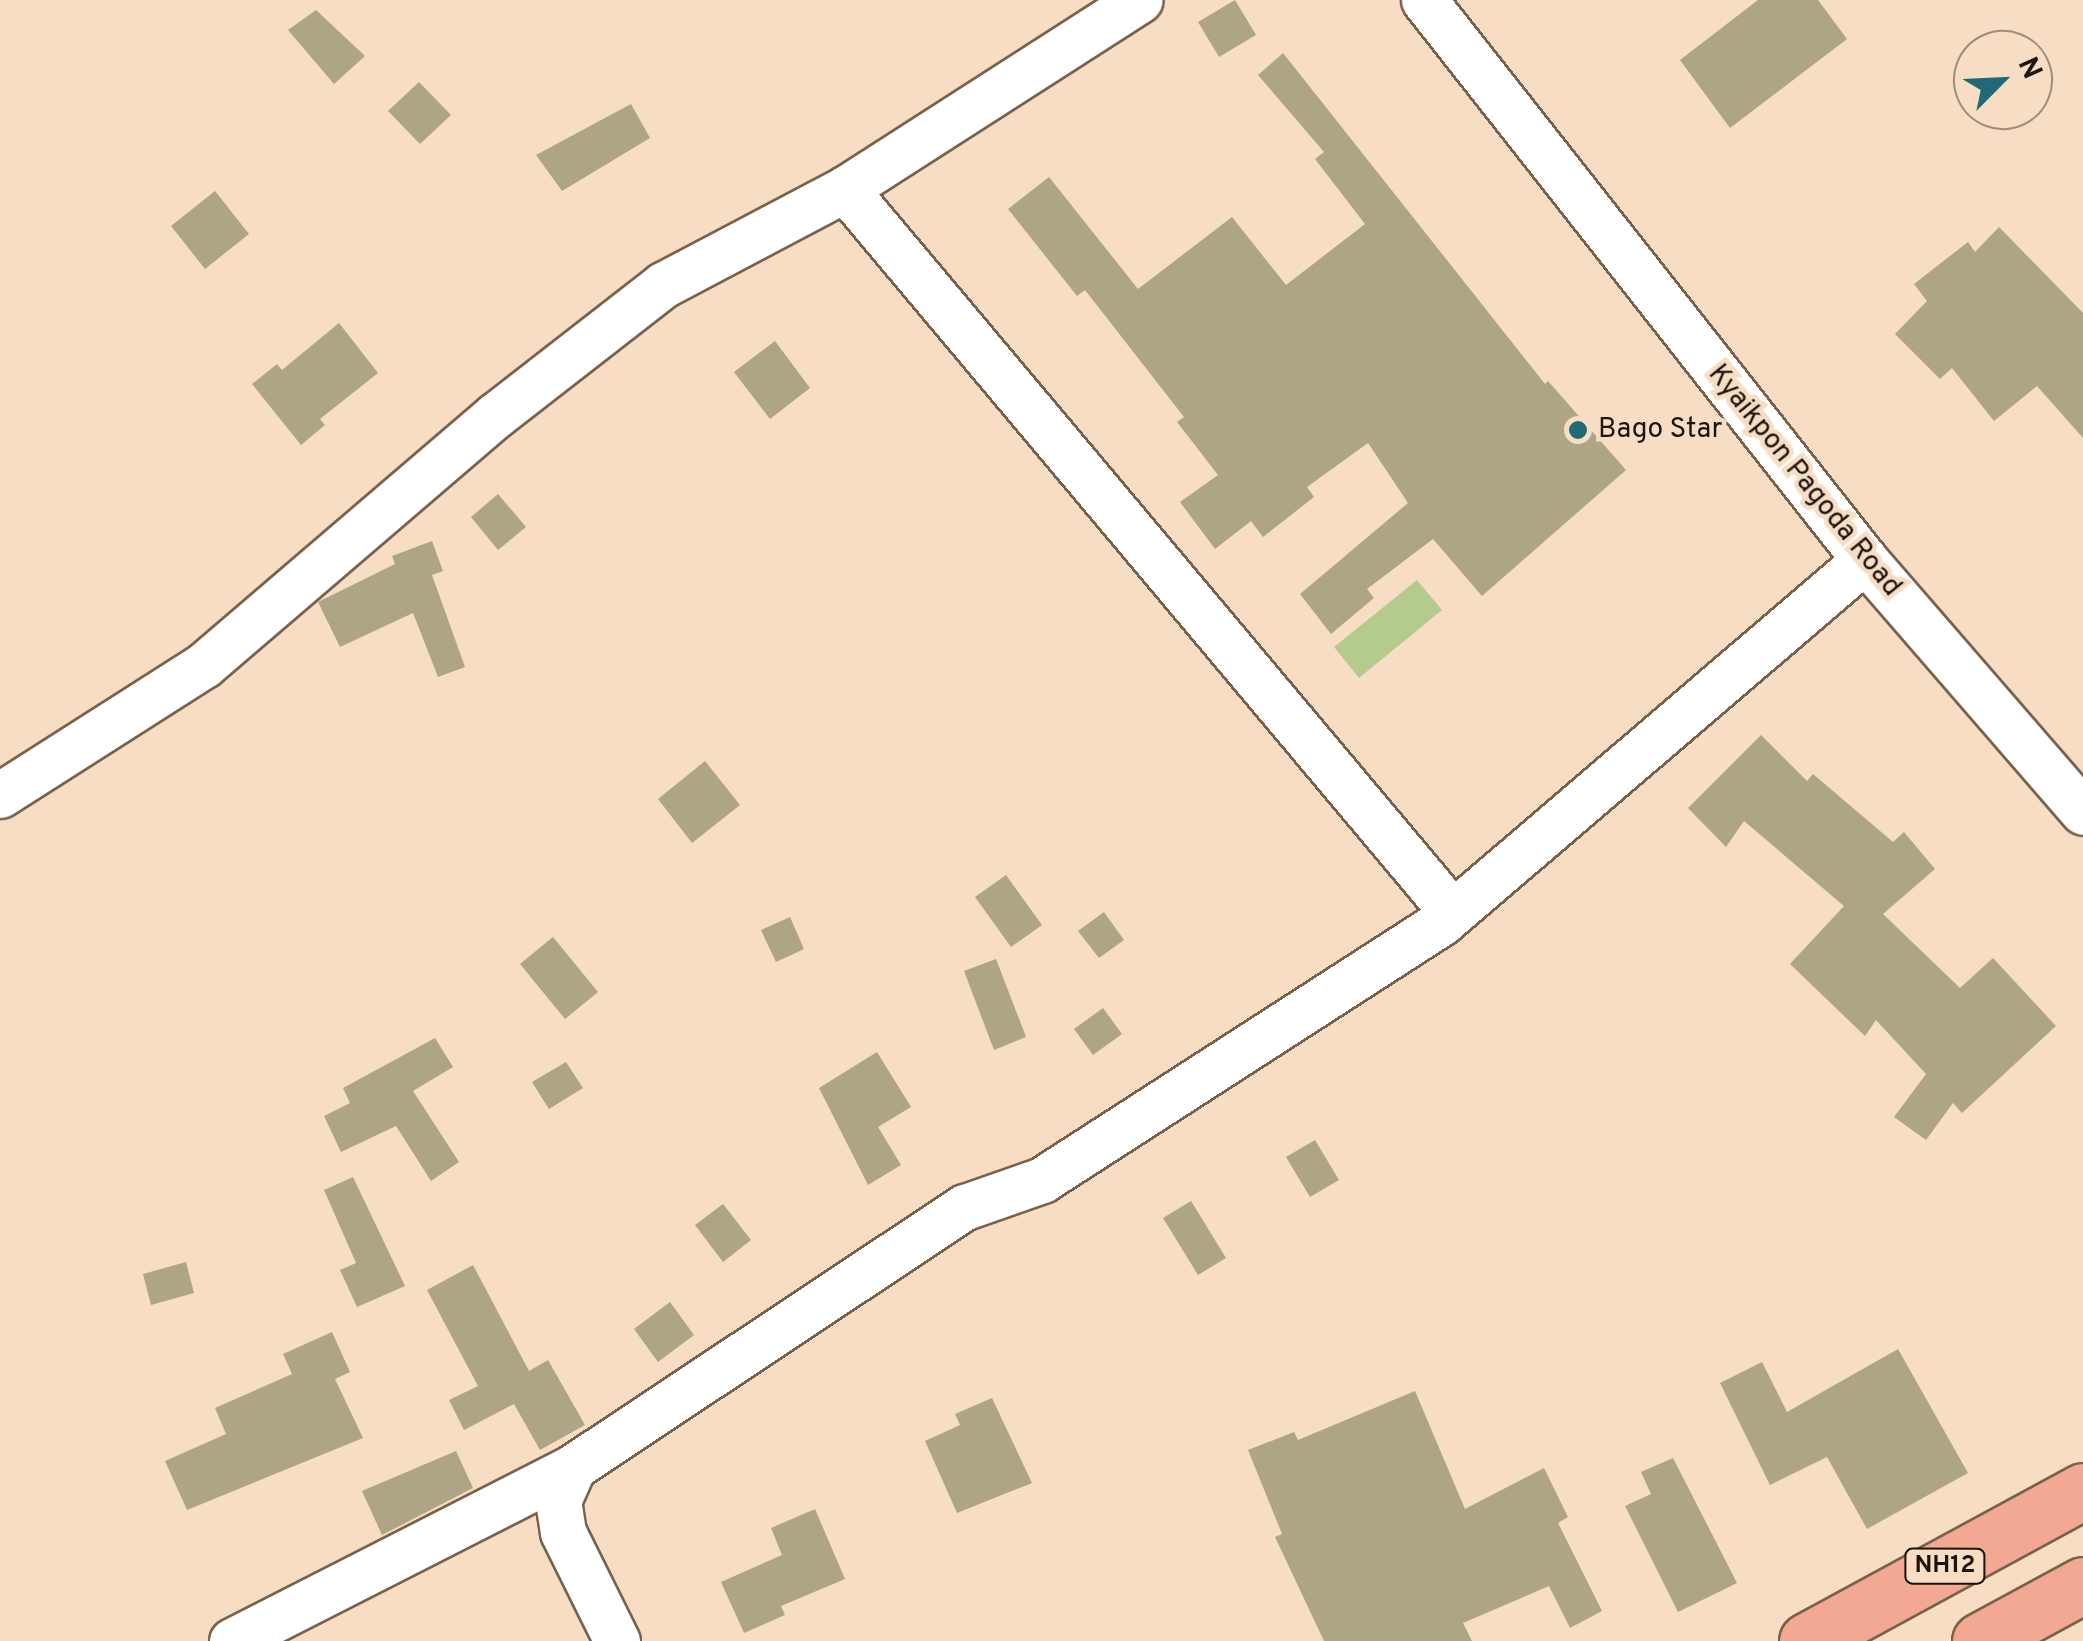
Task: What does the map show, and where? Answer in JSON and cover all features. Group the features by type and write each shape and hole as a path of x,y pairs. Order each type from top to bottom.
{"highway":[{"name":"NH12","path":"1807,1641 2083,1491"},
{"path":"2002,1636 2083,1584"}],"street":[{"path":"0,796 204,665 496,415 663,285 845,189 1139,0"},
{"name":"Kyaikpon Pagoda Road","path":"1424,0 1865,560 2083,812"},
{"path":"845,189 1452,912"},
{"path":"232,1641 573,1467 965,1208 1042,1180 1452,912 1865,560"},
{"path":"573,1467 558,1501 563,1532 617,1641"}],"shaded area":[{"path":"1417,580 1442,610 1359,678 1334,647"}],"building":[{"path":"1235,0 1256,35 1219,57 1198,22"},
{"path":"1758,0 1818,0 1847,39 1730,128 1680,60"},
{"path":"316,10 365,56 334,84 288,30"},
{"path":"1283,53 1545,384 1548,381 1626,470 1482,596 1433,539 1367,589 1374,598 1331,634 1300,594 1408,503 1368,443 1307,487 1314,497 1263,537 1251,521 1215,549 1180,502 1218,475 1177,422 1184,417 1085,290 1077,296 1008,209 1049,177 1138,289 1232,217 1286,285 1365,224 1315,159 1324,152 1258,75"},
{"path":"419,82 451,115 420,144 388,111"},
{"path":"631,104 650,138 562,191 536,155"},
{"path":"215,191 249,234 205,269 171,226"},
{"path":"1999,227 2083,313 2083,438 2037,386 1994,421 1952,368 1940,379 1895,334 1927,301 1914,284 1968,242 1975,252"},
{"path":"339,323 378,373 320,419 325,425 301,445 252,384 277,364 282,370"},
{"path":"775,341 810,388 770,419 734,372"},
{"path":"498,494 526,527 498,550 471,517"},
{"path":"432,541 443,571 432,575 465,667 438,677 413,613 340,647 318,602 395,564 392,556"},
{"path":"1761,735 1807,781 1813,774 1893,842 1904,832 1935,869 1883,914 1960,988 1993,958 2056,1026 1962,1113 1953,1103 1926,1140 1894,1117 1926,1074 1876,1020 1865,1036 1790,964 1844,906 1744,821 1726,847 1688,808"},
{"path":"705,761 740,805 692,843 658,799"},
{"path":"1006,875 1042,925 1011,947 975,897"},
{"path":"1104,912 1124,940 1099,958 1078,931"},
{"path":"790,917 804,949 776,962 761,930"},
{"path":"553,937 598,992 565,1019 520,964"},
{"path":"996,959 1026,1037 994,1050 964,971"},
{"path":"1103,1008 1122,1034 1093,1055 1074,1029"},
{"path":"435,1038 453,1067 413,1091 459,1162 431,1181 396,1126 341,1152 324,1116 350,1103 343,1088"},
{"path":"877,1052 911,1107 878,1127 901,1165 868,1185 819,1088"},
{"path":"566,1062 583,1088 549,1109 532,1082"},
{"path":"1315,1140 1339,1180 1310,1197 1286,1157"},
{"path":"353,1177 405,1286 357,1307 340,1270 356,1263 324,1190"},
{"path":"1191,1201 1226,1258 1198,1275 1163,1218"},
{"path":"723,1204 751,1240 723,1262 695,1225"},
{"path":"186,1262 194,1293 151,1305 143,1274"},
{"path":"473,1265 529,1371 548,1360 585,1425 540,1450 514,1404 464,1430 449,1400 478,1386 427,1290"},
{"path":"670,1302 694,1335 658,1362 634,1329"},
{"path":"332,1332 350,1372 335,1379 363,1438 187,1510 165,1461 226,1434 215,1408 292,1374 283,1354"},
{"path":"1898,1349 1968,1473 1867,1529 1827,1457 1770,1485 1720,1383 1762,1362 1787,1412"},
{"path":"1415,1391 1465,1509 1544,1468 1568,1517 1558,1523 1602,1611 1570,1628 1549,1586 1463,1623 1472,1641 1324,1641 1275,1537 1282,1534 1248,1450 1294,1432 1298,1440"},
{"path":"992,1398 1032,1483 957,1513 925,1441 960,1425 955,1414"},
{"path":"456,1451 473,1488 382,1535 362,1491"},
{"path":"1673,1458 1737,1583 1678,1612 1625,1506 1651,1494 1641,1472"},
{"path":"815,1509 845,1579 781,1606 785,1615 744,1633 721,1582 782,1555 771,1528"}],"place":[{"name":"Bago Star","path":"1578,430"}]}
